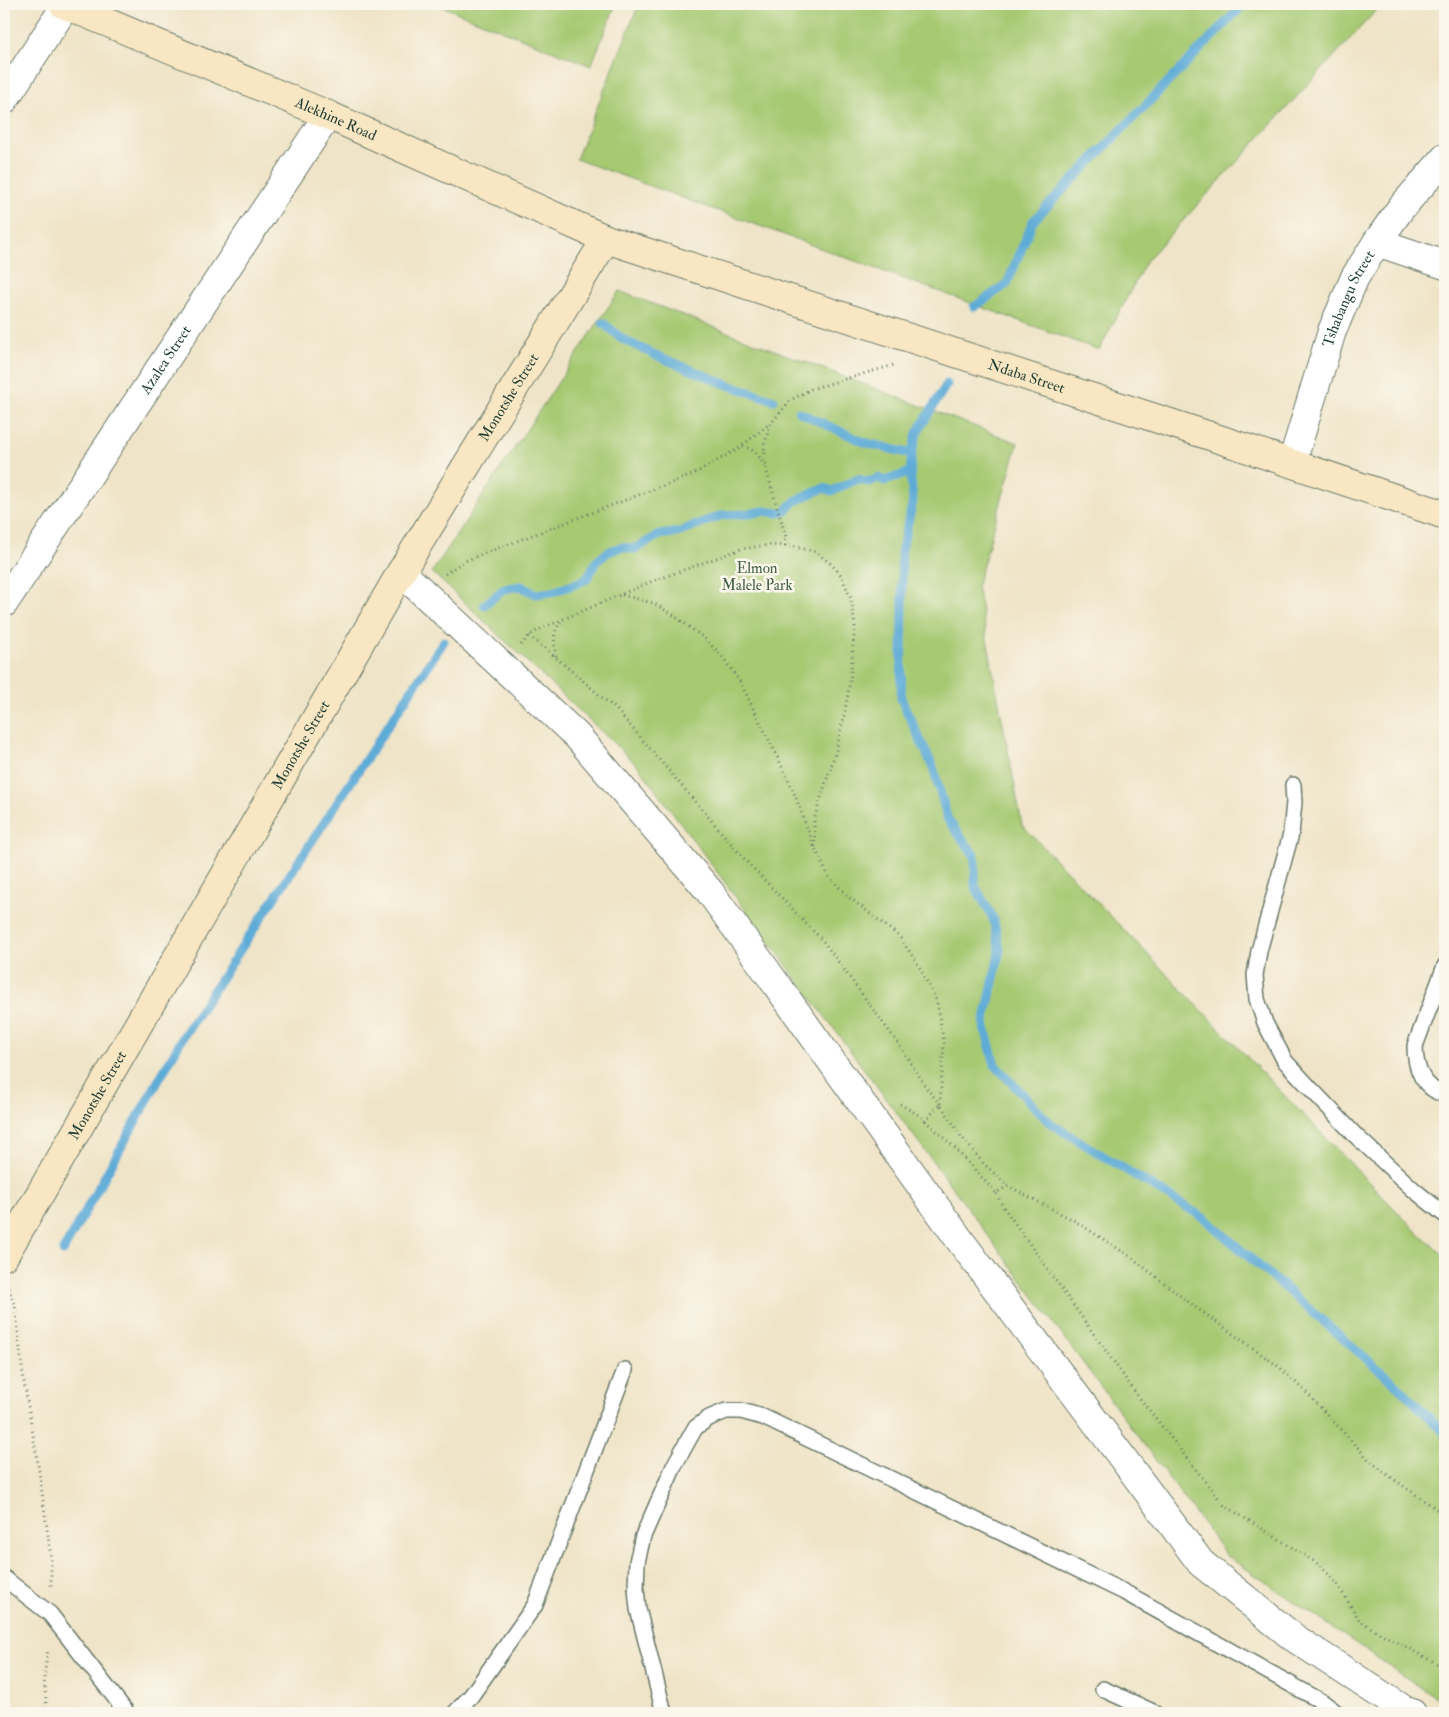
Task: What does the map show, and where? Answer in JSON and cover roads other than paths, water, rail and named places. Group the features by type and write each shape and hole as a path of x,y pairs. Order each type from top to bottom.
{"street":[{"path":"4,100 64,4"},
{"name":"Alekhine Road","path":"64,4 328,115 606,239"},
{"name":"Azalea Street","path":"4,603 328,115"},
{"name":"Tshabangu Street","path":"1292,463 1332,331 1355,277 1401,208 1445,158"},
{"name":"Ndaba Street","path":"606,239 1292,463 1445,515"},
{"name":"Monotshe Street","path":"4,1256 401,572 606,239"},
{"path":"1377,242 1445,265"},
{"path":"401,572 577,736 710,892 959,1239 1201,1563 1293,1637 1406,1711 1412,1713"}],"lane":[{"path":"1293,785 1294,802 1291,834 1259,951 1255,975 1257,999 1285,1061 1356,1135 1414,1190 1445,1215"},
{"path":"1445,966 1415,1046 1415,1058 1425,1084 1436,1092 1445,1095"},
{"path":"455,1713 471,1696 535,1605 625,1370"},
{"path":"664,1713 638,1609 636,1588 637,1562 643,1536 674,1464 695,1428 709,1418 726,1411 741,1411 763,1417 1124,1592 1321,1701 1337,1713"},
{"path":"4,1578 50,1614 127,1713"},
{"path":"1103,1689 1155,1713"}],"waterway":[{"path":"974,307 1007,284 1033,221 1244,4"},
{"path":"603,323 624,340 655,355 728,385 774,400"},
{"path":"947,384 917,433 912,454 910,472 913,501 901,553 903,606 901,699 933,767 948,820 975,856 975,886 993,918 1000,950 984,1024 995,1065 1050,1123 1204,1218 1399,1387 1445,1433"},
{"path":"799,412 866,443 912,454"},
{"path":"484,605 504,589 521,586 535,594 552,592 573,585 587,579 596,562 608,552 621,547 635,549 659,535 680,532 723,515 764,511 778,513 786,511 795,501 824,488 832,491 858,479 869,482 878,478 885,481 910,472"},
{"path":"63,1251 184,1035 444,641"}],"park label":[{"name":"Elmon Malele Park","path":"757,576"}]}
